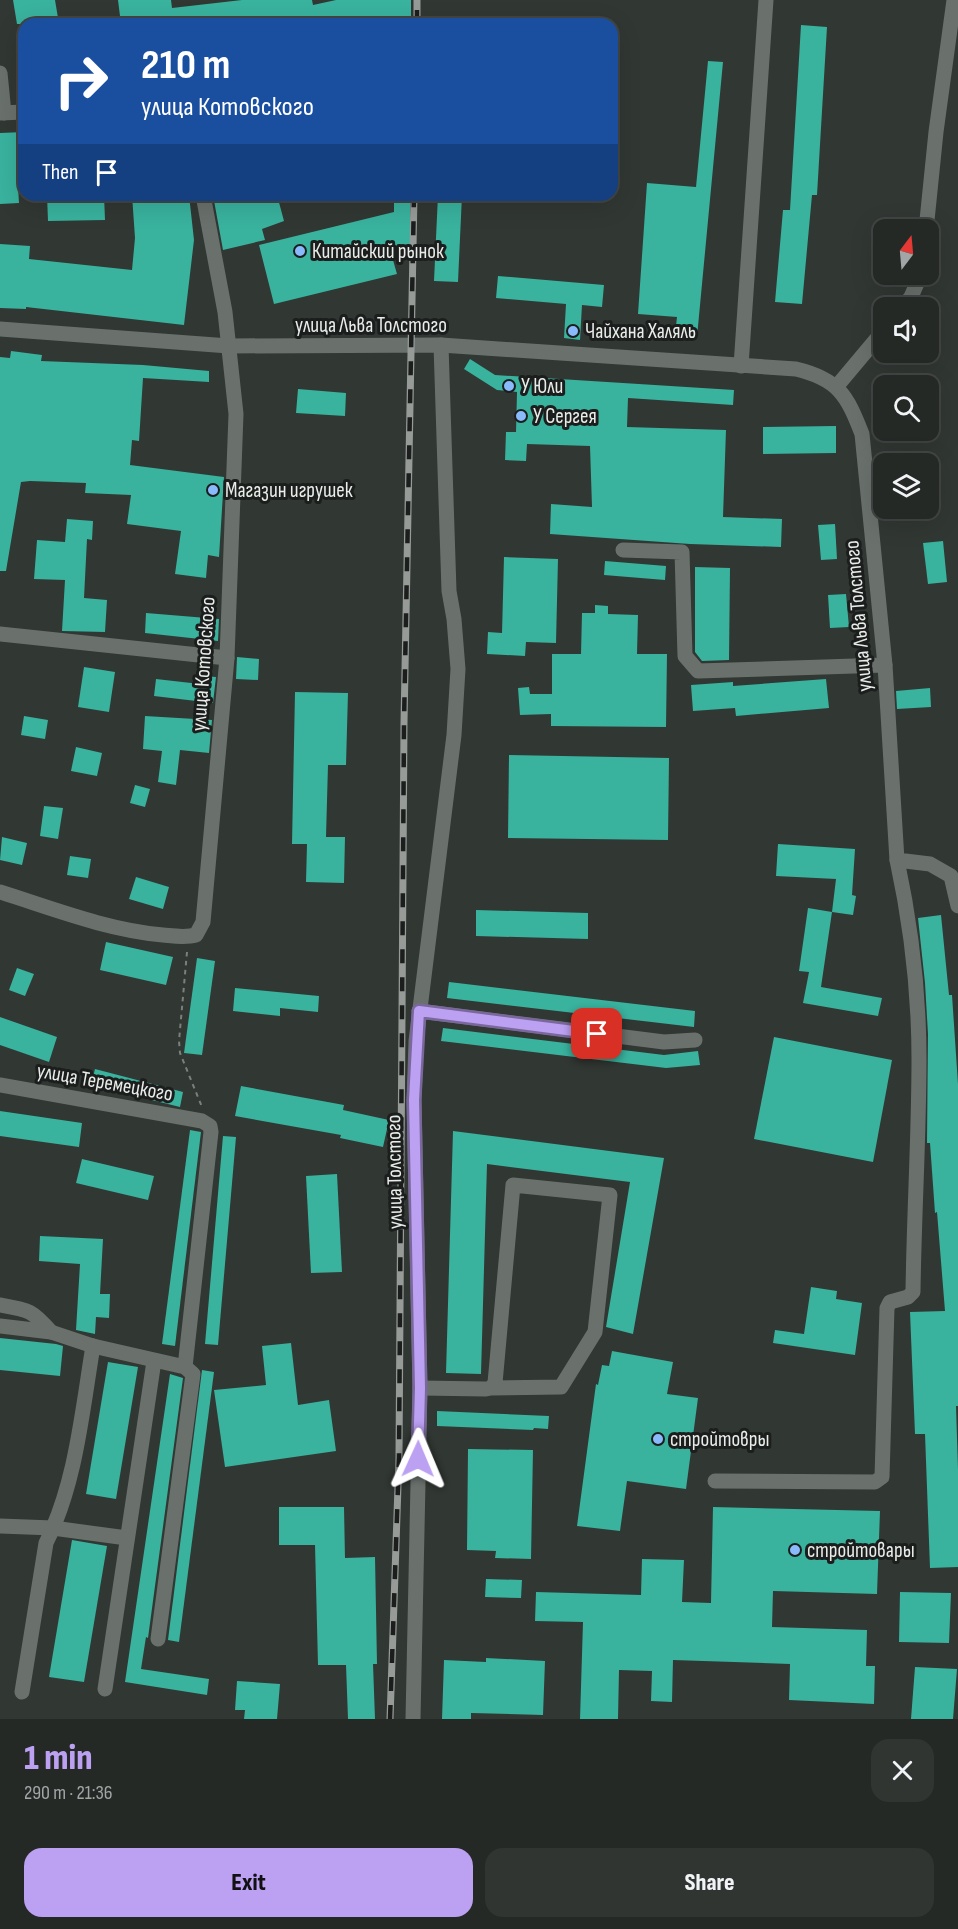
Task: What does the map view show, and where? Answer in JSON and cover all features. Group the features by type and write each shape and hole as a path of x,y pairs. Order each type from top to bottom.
{"street":[{"path":"741,366 766,0"},
{"path":"927,219 954,0"},
{"path":"0,74 2,113 18,112"},
{"name":"улица Котовского","path":"189,937 196,935 202,922 227,658 236,414 225,312 204,201"},
{"name":"улица Льва Толстого","path":"0,329 229,346 441,345 796,369 817,374 837,386 854,412 862,434 885,665 897,860 908,914 915,982 919,1058 913,1292 908,1298 890,1302 887,1308 882,1477 875,1482 716,1481"},
{"path":"837,386 873,343"},
{"name":"улица Толстого","path":"413,1719 420,1388 414,1100 419,1011 454,735 458,669 449,591 441,345"},
{"path":"623,550 682,552 685,656 698,671 885,665"},
{"path":"0,634 227,658"},
{"path":"897,860 930,864 951,876 958,906"},
{"path":"0,892 108,926 153,934 189,937"},
{"path":"419,1011 664,1042 695,1040"},
{"name":"улица Теремецкого","path":"0,1086 207,1125"},
{"path":"186,1366 207,1125"},
{"path":"420,1388 491,1388 561,1386 595,1332 610,1195 513,1185 495,1383 491,1388"},
{"path":"0,1305 35,1314 51,1332"},
{"path":"0,1326 51,1332 93,1346 154,1361 186,1366 194,1374 158,1639"},
{"path":"22,1692 46,1543 69,1479 93,1346"},
{"path":"105,1689 154,1361"},
{"path":"0,1526 53,1528 128,1538"}],"path":[{"path":"189,937 178,1041 180,1053 207,1125"}],"building":[{"path":"13,0 55,0 58,18 18,18 17,24"},
{"path":"118,0 171,0 172,8 242,0 312,0 313,5 336,0 411,0 411,18 120,18"},
{"path":"801,25 827,27 817,195 812,195 802,304 775,302 783,210 790,210"},
{"path":"708,61 723,62 697,337 675,335 677,317 638,314 647,183 696,187"},
{"path":"18,132 19,203 0,204 0,133"},
{"path":"47,201 104,201 105,220 48,221"},
{"path":"132,201 190,201 194,240 184,325 26,307 26,309 0,308 0,244 30,246 29,259 132,270 135,238"},
{"path":"214,201 279,201 284,221 262,229 265,240 223,250"},
{"path":"394,201 410,201 410,253 391,253 397,274 274,304 259,245 394,212"},
{"path":"438,201 462,201 458,282 434,281"},
{"path":"498,276 604,285 602,307 582,305 580,340 564,338 566,304 496,298"},
{"path":"11,351 42,355 41,361 143,365 209,371 209,382 143,378 139,441 132,440 130,465 224,477 219,557 208,555 206,578 175,574 181,531 127,524 131,495 85,493 86,483 30,481 21,482 6,571 0,571 0,357 10,358"},
{"path":"470,359 495,375 734,390 733,405 628,398 627,427 726,430 723,517 782,519 781,547 690,544 550,534 551,504 592,507 590,446 527,444 526,461 505,460 506,432 516,432 517,392 497,390 464,369"},
{"path":"298,389 346,393 345,416 296,413"},
{"path":"836,426 836,453 763,454 763,427"},
{"path":"67,519 93,521 92,540 87,539 84,598 107,600 105,632 62,631 65,580 34,579 37,540 65,542"},
{"path":"835,524 837,559 821,560 818,525"},
{"path":"943,541 947,582 928,584 923,543"},
{"path":"504,557 558,559 556,643 526,642 525,656 487,654 488,632 502,633"},
{"path":"605,561 666,566 665,580 604,575"},
{"path":"695,567 730,568 729,660 702,661 695,652"},
{"path":"846,594 849,627 830,628 828,595"},
{"path":"595,605 608,606 608,614 638,615 637,654 667,654 666,727 551,726 551,714 520,715 518,688 529,687 530,694 552,694 552,654 581,654 582,613 595,613"},
{"path":"146,613 219,619 218,641 145,633"},
{"path":"237,657 259,659 258,680 236,679"},
{"path":"84,667 115,672 109,712 78,707"},
{"path":"201,676 216,677 213,703 154,696 156,679 200,684"},
{"path":"826,679 829,708 736,716 735,708 693,711 691,685 733,682 733,686"},
{"path":"930,688 931,707 897,709 896,691"},
{"path":"295,692 348,693 346,765 328,765 326,837 345,837 344,883 306,882 307,844 292,844"},
{"path":"24,716 48,720 45,739 21,735"},
{"path":"145,716 212,720 209,753 180,750 176,785 158,782 162,751 143,749"},
{"path":"76,747 102,753 97,776 71,771"},
{"path":"509,755 669,758 668,840 508,838"},
{"path":"135,785 150,789 145,807 130,803"},
{"path":"44,806 63,808 58,839 40,836"},
{"path":"2,837 27,843 22,865 0,860"},
{"path":"778,844 855,849 852,895 856,896 853,915 832,912 836,879 776,876"},
{"path":"70,856 91,859 88,878 67,875"},
{"path":"136,877 169,887 163,909 129,899"},
{"path":"808,908 832,912 821,987 882,998 878,1016 803,1003 809,972 799,971"},
{"path":"476,910 588,913 588,939 476,936"},
{"path":"941,915 949,995 952,995 958,1084 958,1406 956,1406 958,1567 930,1568 925,1434 915,1434 910,1312 945,1311 930,1143 927,1143 928,1034 918,918"},
{"path":"106,942 173,957 166,985 100,970"},
{"path":"197,958 215,961 202,1055 184,1053"},
{"path":"17,968 34,974 25,996 9,990"},
{"path":"449,982 695,1011 694,1027 447,998"},
{"path":"235,988 319,996 318,1012 280,1008 280,1016 233,1011"},
{"path":"0,1017 57,1037 49,1062 0,1045"},
{"path":"443,1028 664,1055 698,1051 700,1065 666,1068 441,1041"},
{"path":"774,1037 892,1060 873,1162 754,1139"},
{"path":"95,1069 183,1092 180,1107 91,1085"},
{"path":"241,1086 344,1105 343,1110 389,1120 383,1147 340,1138 341,1135 235,1116"},
{"path":"0,1111 82,1123 79,1147 0,1136"},
{"path":"190,1130 201,1132 175,1346 162,1344"},
{"path":"453,1131 664,1158 633,1334 606,1327 630,1182 487,1164 481,1374 446,1373"},
{"path":"223,1136 236,1137 218,1345 205,1344"},
{"path":"82,1159 154,1176 148,1200 76,1183"},
{"path":"337,1174 342,1272 311,1273 306,1176"},
{"path":"40,1236 103,1239 100,1294 110,1294 109,1318 96,1317 95,1334 76,1330 80,1264 39,1261"},
{"path":"811,1287 837,1291 836,1299 862,1303 855,1355 773,1343 775,1330 804,1334"},
{"path":"0,1338 63,1346 60,1376 0,1370"},
{"path":"291,1343 298,1405 329,1400 336,1451 225,1467 214,1390 266,1385 262,1346"},
{"path":"612,1351 673,1362 667,1394 698,1398 686,1489 627,1481 620,1531 577,1526 596,1384 598,1385 602,1365 609,1366"},
{"path":"108,1362 138,1367 116,1499 86,1494"},
{"path":"202,1370 214,1372 179,1642 168,1640"},
{"path":"170,1374 183,1378 148,1638 146,1637 141,1669 209,1679 207,1695 125,1682"},
{"path":"437,1411 549,1416 548,1429 437,1426"},
{"path":"468,1449 533,1450 531,1559 495,1558 496,1551 467,1550"},
{"path":"279,1507 344,1507 345,1558 375,1557 377,1664 373,1664 375,1719 348,1719 346,1665 318,1665 315,1545 279,1545"},
{"path":"713,1507 880,1511 877,1594 773,1591 772,1627 867,1630 866,1666 875,1666 874,1704 789,1700 790,1664 673,1660 672,1702 651,1701 652,1671 619,1670 618,1719 580,1719 583,1622 535,1621 536,1592 641,1595 642,1559 684,1560 682,1602 711,1603"},
{"path":"72,1540 107,1546 84,1682 49,1677"},
{"path":"486,1579 522,1580 521,1598 485,1597"},
{"path":"900,1592 951,1593 949,1643 899,1642"},
{"path":"486,1658 545,1661 543,1715 471,1713 471,1719 442,1719 444,1660 486,1662"},
{"path":"915,1667 957,1669 953,1719 911,1719"},
{"path":"237,1681 280,1684 277,1719 244,1719 245,1710 235,1710"}],"railway":[{"path":"417,0 417,18"},
{"path":"390,1719 399,1457 404,723 414,201"}],"place":[{"name":"Китайский рынок","path":"300,251"},
{"name":"Чайхана Халяль","path":"573,331"},
{"name":"У Юли","path":"509,386"},
{"name":"У Сергея","path":"521,416"},
{"name":"Магазин игрушек","path":"213,490"},
{"name":"стройтовры","path":"658,1439"},
{"name":"стройтовары","path":"795,1550"}],"route":[{"path":"418,1459 420,1388 414,1100 419,1011 597,1034"}]}
